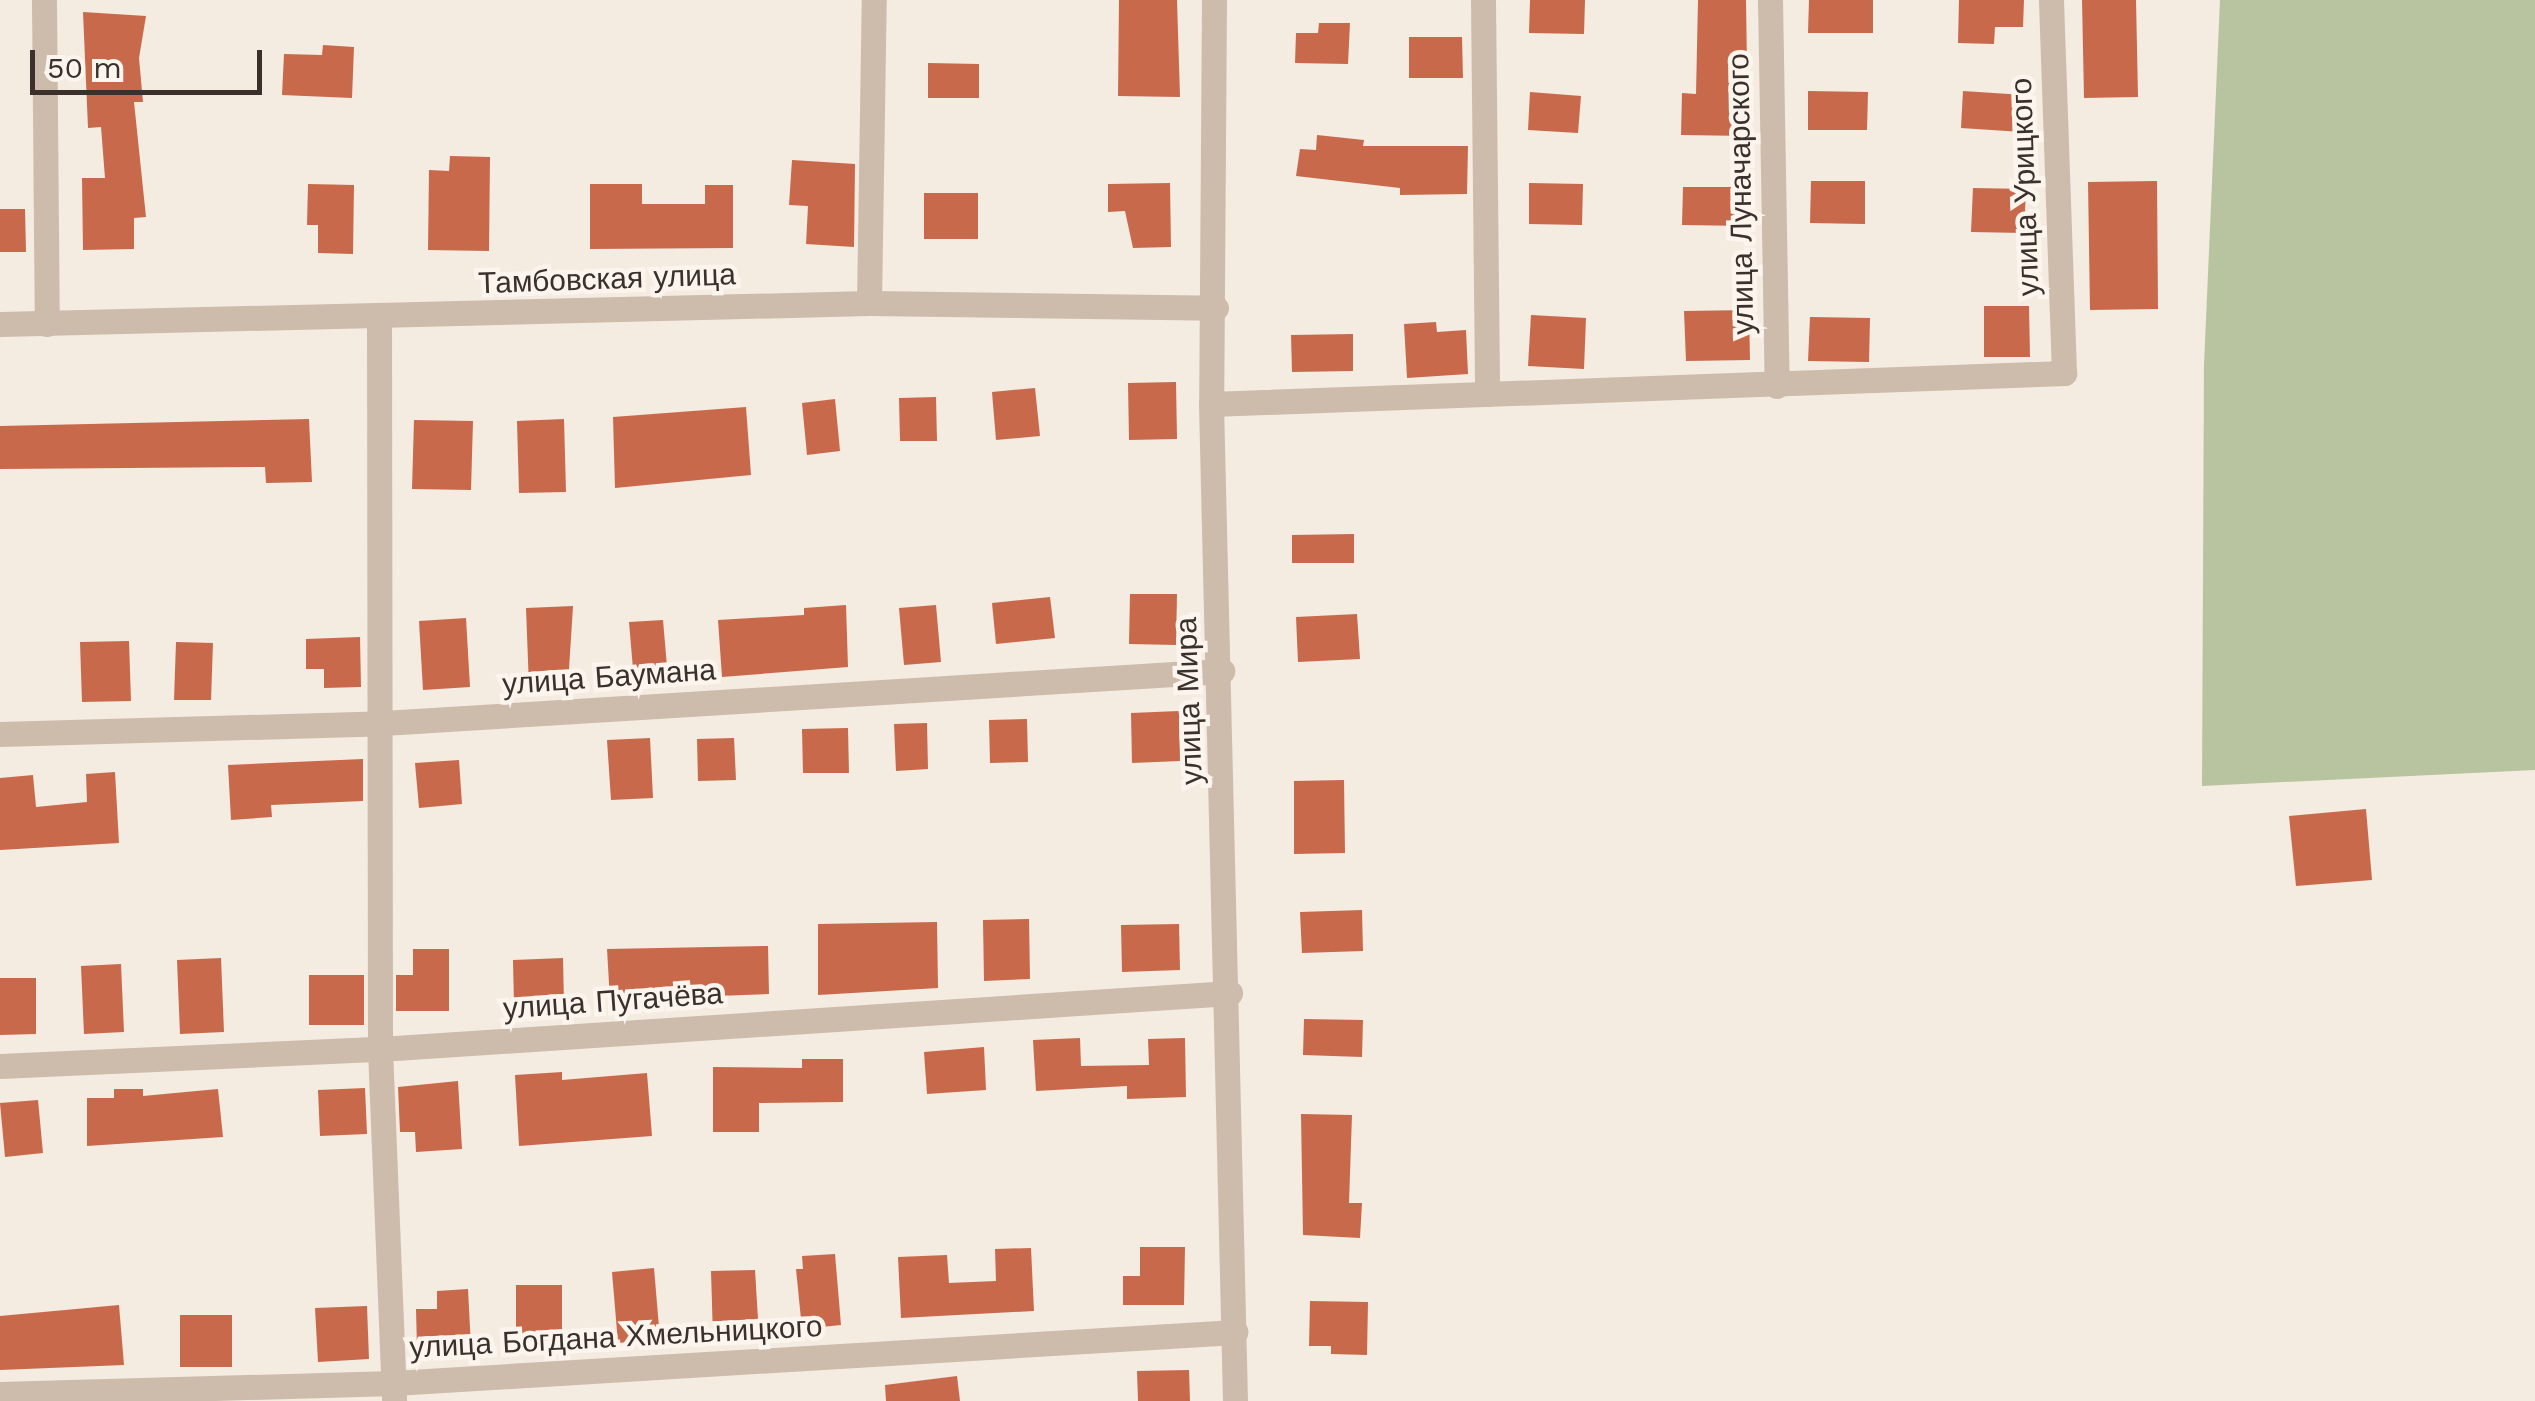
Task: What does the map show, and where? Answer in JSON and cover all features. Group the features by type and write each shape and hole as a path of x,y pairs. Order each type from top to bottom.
{"street":[{"path":"44,0 47,324"},
{"path":"869,303 874,0"},
{"name":"улица Мира","path":"1214,0 1216,308 1211,404 1230,993 1235,1401"},
{"path":"1483,0 1487,394"},
{"name":"улица Луначарского","path":"1770,0 1777,386"},
{"name":"улица Урицкого","path":"1777,386 2064,373 2052,0"},
{"name":"Тамбовская улица","path":"0,324 380,318 869,303 1216,308"},
{"path":"380,318 380,1049 394,1392"},
{"path":"1211,404 1777,386"},
{"name":"улица Баумана","path":"0,734 383,724 1222,672"},
{"name":"улица Пугачёва","path":"0,1066 380,1049 1230,993"},
{"name":"улица Богдана Хмельницкого","path":"0,1394 394,1392 1235,1332"}],"green space":[{"path":"2220,0 2535,0 2535,770 2202,786 2204,365"}],"building":[{"path":"1119,0 1177,0 1180,97 1118,96"},
{"path":"1530,0 1585,0 1584,34 1529,33"},
{"path":"1698,0 1746,0 1748,136 1681,135 1682,93 1696,94"},
{"path":"1809,0 1873,0 1873,33 1808,33"},
{"path":"1959,0 2024,0 2023,27 1995,27 1994,44 1958,43"},
{"path":"2082,0 2136,0 2138,97 2084,98"},
{"path":"83,12 146,16 139,58 143,102 134,102 146,217 134,218 134,249 83,250 82,178 105,178 101,127 88,128"},
{"path":"1319,23 1350,23 1348,64 1295,63 1296,33 1318,33"},
{"path":"1409,37 1462,37 1463,78 1409,78"},
{"path":"323,45 354,47 352,98 282,95 284,54 322,55"},
{"path":"928,63 979,64 979,98 928,98"},
{"path":"1808,91 1868,92 1867,130 1808,130"},
{"path":"1963,91 2024,95 2022,132 1961,128"},
{"path":"1530,92 1581,96 1578,133 1528,130"},
{"path":"1317,135 1364,140 1363,146 1468,146 1467,194 1400,195 1400,188 1296,176 1300,149 1316,150"},
{"path":"450,156 490,157 489,251 428,250 429,170 449,171"},
{"path":"792,160 855,164 854,247 806,244 808,206 789,205"},
{"path":"1811,181 1865,181 1865,224 1810,223"},
{"path":"2157,181 2158,309 2090,310 2088,182"},
{"path":"1170,183 1171,247 1133,248 1125,211 1108,212 1108,184"},
{"path":"1529,183 1583,184 1582,225 1529,224"},
{"path":"308,184 354,185 353,254 318,253 318,225 307,225"},
{"path":"590,184 642,184 642,204 705,204 705,185 733,185 733,248 590,249"},
{"path":"1683,187 1748,187 1747,226 1682,225"},
{"path":"1973,188 2026,189 2024,233 1971,232"},
{"path":"924,193 978,193 978,239 924,239"},
{"path":"0,209 25,209 26,252 0,252"},
{"path":"1984,306 2029,306 2030,357 1984,357"},
{"path":"1749,310 1750,360 1686,361 1684,311"},
{"path":"1531,315 1586,318 1584,369 1528,366"},
{"path":"1810,317 1870,318 1869,362 1808,361"},
{"path":"1436,322 1437,332 1466,330 1468,374 1407,378 1404,324"},
{"path":"1353,334 1353,371 1292,372 1291,335"},
{"path":"1176,382 1177,439 1129,440 1128,383"},
{"path":"1035,388 1040,436 996,440 992,392"},
{"path":"936,397 937,441 900,441 899,398"},
{"path":"835,399 840,451 807,455 802,403"},
{"path":"746,407 751,475 615,488 613,417"},
{"path":"309,419 312,482 266,483 265,467 0,469 0,426"},
{"path":"564,419 566,492 519,493 517,421"},
{"path":"414,420 473,421 471,490 412,489"},
{"path":"1354,534 1354,563 1292,563 1292,535"},
{"path":"1130,594 1177,594 1176,645 1129,644"},
{"path":"1050,597 1055,638 996,644 992,603"},
{"path":"846,605 848,667 722,677 718,620 804,615 804,608"},
{"path":"936,605 941,662 904,665 899,608"},
{"path":"573,606 568,685 529,687 526,608"},
{"path":"1357,614 1360,659 1298,662 1296,617"},
{"path":"466,618 470,687 423,690 419,621"},
{"path":"663,620 668,678 634,681 629,622"},
{"path":"360,637 361,687 324,688 324,669 306,669 306,639"},
{"path":"129,641 131,701 82,702 80,642"},
{"path":"176,642 213,643 211,700 174,700"},
{"path":"1179,711 1180,761 1132,763 1131,713"},
{"path":"1027,719 1028,762 990,763 989,720"},
{"path":"927,723 928,769 896,771 894,724"},
{"path":"848,728 849,773 803,773 802,729"},
{"path":"650,738 653,798 611,800 607,740"},
{"path":"734,738 736,780 698,781 697,739"},
{"path":"363,759 363,801 271,805 272,817 231,820 228,765"},
{"path":"459,760 462,804 419,808 415,763"},
{"path":"115,772 119,843 0,850 0,778 33,775 36,807 87,802 86,774"},
{"path":"1344,780 1345,853 1294,854 1294,781"},
{"path":"2366,809 2372,880 2296,886 2289,816"},
{"path":"1362,910 1363,951 1302,953 1300,912"},
{"path":"1029,919 1030,979 984,981 983,920"},
{"path":"937,922 938,988 818,995 818,924"},
{"path":"1179,924 1180,970 1122,972 1121,925"},
{"path":"768,946 769,994 610,1000 607,949"},
{"path":"413,949 449,949 449,1011 396,1011 396,975 413,975"},
{"path":"221,958 224,1032 180,1034 177,960"},
{"path":"563,958 564,1004 514,1005 513,960"},
{"path":"121,964 124,1032 84,1034 81,966"},
{"path":"309,975 364,975 364,1025 309,1025"},
{"path":"0,978 36,978 36,1034 0,1035"},
{"path":"1304,1019 1363,1020 1362,1057 1303,1055"},
{"path":"1080,1038 1081,1066 1149,1065 1148,1039 1185,1038 1186,1097 1127,1099 1127,1086 1036,1091 1033,1040"},
{"path":"984,1047 986,1090 927,1094 924,1052"},
{"path":"802,1059 843,1059 843,1102 759,1103 759,1132 713,1132 713,1067 802,1068"},
{"path":"562,1072 562,1080 647,1073 652,1136 519,1146 515,1075"},
{"path":"458,1081 462,1149 416,1152 415,1132 400,1132 398,1087"},
{"path":"365,1088 367,1134 320,1136 318,1090"},
{"path":"114,1089 143,1089 143,1096 218,1089 223,1137 87,1146 87,1098 114,1098"},
{"path":"38,1100 43,1153 5,1157 0,1103"},
{"path":"1301,1114 1352,1115 1349,1203 1362,1203 1360,1238 1303,1235"},
{"path":"1140,1247 1185,1247 1184,1305 1123,1305 1123,1276 1140,1276"},
{"path":"1031,1248 1034,1311 901,1318 898,1257 947,1255 949,1283 996,1281 995,1249"},
{"path":"835,1254 841,1325 802,1329 796,1269 803,1269 802,1256"},
{"path":"654,1268 660,1339 618,1343 612,1272"},
{"path":"755,1270 759,1336 713,1337 711,1271"},
{"path":"516,1285 562,1285 562,1341 516,1342"},
{"path":"468,1289 471,1347 417,1349 416,1309 437,1309 437,1291"},
{"path":"1310,1301 1368,1302 1367,1355 1331,1354 1331,1346 1309,1346"},
{"path":"119,1305 124,1365 0,1370 0,1316"},
{"path":"367,1306 369,1359 318,1362 315,1308"},
{"path":"180,1315 232,1315 232,1367 180,1367"},
{"path":"1189,1370 1190,1401 1138,1401 1137,1371"},
{"path":"957,1376 960,1401 886,1401 885,1385"}]}
